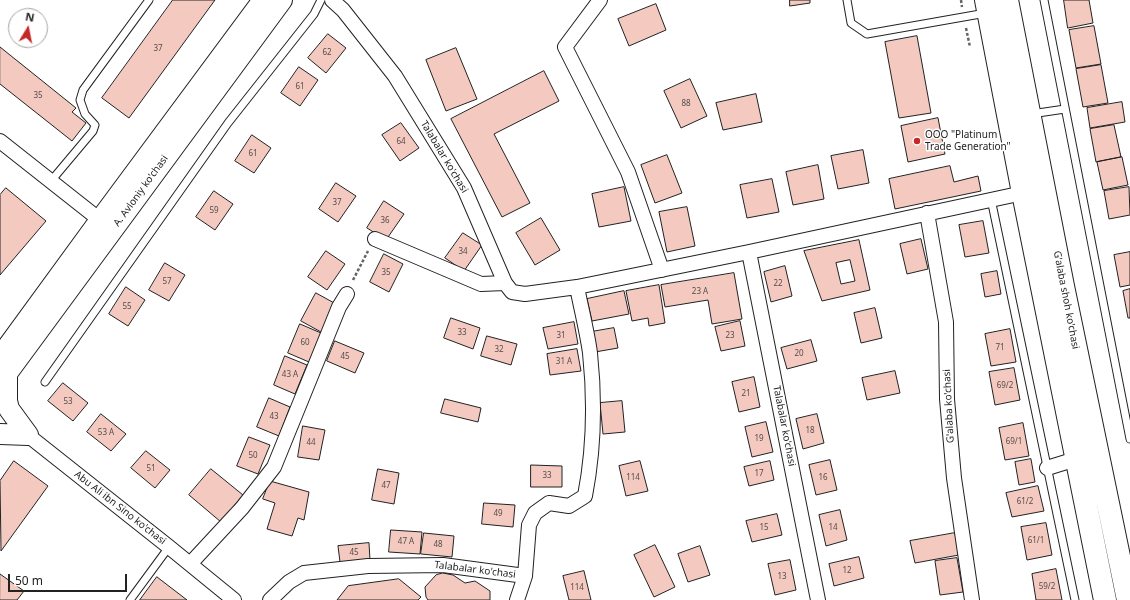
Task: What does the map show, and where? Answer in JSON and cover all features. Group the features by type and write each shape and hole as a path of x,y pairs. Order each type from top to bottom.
{"main road":[{"name":"A. Avloniy ko'chasi","path":"2,371 100,220 263,0"},
{"name":"A. Avloniy ko'chasi","path":"2,371 282,0"},
{"name":"G'alaba shoh ko'chasi","path":"1007,0 1029,115 1128,590"},
{"name":"G'alaba shoh ko'chasi","path":"987,6 1022,193 1105,600"},
{"path":"2,371 9,409 28,435"},
{"path":"3,426 28,435"}],"street":[{"name":"Talabalar ko'chasi","path":"332,0 343,10 395,76 464,188 505,284"},
{"path":"600,0 565,47 628,172 662,270"},
{"path":"0,141 100,220"},
{"path":"375,239 481,284 505,284 512,292 525,294 577,287 662,270 1022,193"},
{"name":"G'alaba ko'chasi","path":"927,213 946,322 947,398 954,478 972,600"},
{"name":"Talabalar ko'chasi","path":"749,252 818,600"},
{"name":"Talabalar ko'chasi","path":"270,600 290,582 304,573 368,566 443,565 525,576 529,525 535,513 549,503 569,506 585,496 589,477 594,402 590,351 577,287"},
{"path":"190,564 242,508 274,467 339,307 346,294"},
{"name":"Abu Ali ibn Sino ko'chasi","path":"28,435 234,600"},
{"path":"1047,468 1076,459"},
{"path":"517,600 525,576"}],"lane":[{"path":"51,181 93,131 95,125 85,114 80,100 83,90 149,0"},
{"path":"45,382 228,123 314,14 321,0"},
{"path":"847,0 851,23 867,34 987,6"},
{"path":"1044,0 1130,439"},
{"path":"1029,115 1065,109"},
{"path":"991,199 1075,600"},
{"path":"130,600 169,547"}],"path":[{"path":"346,294 375,239"}],"building":[{"path":"173,0 215,0 129,118 102,98"},
{"path":"790,0 810,0 810,3 790,6"},
{"path":"1064,0 1089,0 1093,23 1068,28"},
{"path":"656,4 666,30 629,46 618,19"},
{"path":"1094,26 1101,64 1076,68 1069,30"},
{"path":"328,34 346,48 326,73 308,58"},
{"path":"917,36 931,113 899,118 885,42"},
{"path":"0,47 76,108 72,112 86,123 72,141 0,84"},
{"path":"456,48 477,99 446,111 426,60"},
{"path":"1101,65 1108,103 1083,107 1076,69"},
{"path":"299,67 318,80 300,106 281,93"},
{"path":"544,71 559,101 494,134 530,203 502,217 451,119"},
{"path":"690,79 707,116 681,128 664,91"},
{"path":"756,94 762,122 723,130 716,103"},
{"path":"1122,102 1125,122 1090,128 1087,108"},
{"path":"938,118 945,154 908,162 901,126"},
{"path":"401,123 419,148 400,161 382,135"},
{"path":"1114,125 1121,157 1096,162 1090,129"},
{"path":"252,135 271,148 254,173 235,161"},
{"path":"863,150 869,183 838,189 831,156"},
{"path":"667,155 682,193 655,203 641,165"},
{"path":"1122,157 1128,185 1103,190 1097,162"},
{"path":"818,165 824,199 793,205 786,172"},
{"path":"950,166 954,182 978,176 981,191 895,209 889,179"},
{"path":"772,179 779,212 747,218 740,185"},
{"path":"336,183 356,196 338,222 319,209"},
{"path":"624,187 631,221 599,227 592,194"},
{"path":"1129,187 1130,215 1109,219 1104,191"},
{"path":"6,188 46,221 0,275 0,195"},
{"path":"214,191 233,204 215,230 196,217"},
{"path":"384,201 404,214 386,240 367,228"},
{"path":"687,207 695,246 667,252 659,212"},
{"path":"541,218 560,250 535,265 516,233"},
{"path":"983,221 989,253 965,257 959,225"},
{"path":"463,233 482,245 464,271 445,258"},
{"path":"921,239 928,269 907,274 900,244"},
{"path":"859,240 870,290 822,301 804,251","holes":["850,260 855,281 841,284 836,263"]},
{"path":"326,251 345,264 327,290 308,277"},
{"path":"1130,252 1130,285 1120,287 1114,255"},
{"path":"384,254 403,264 389,292 370,282"},
{"path":"165,263 185,275 169,301 149,290"},
{"path":"785,266 792,296 771,302 764,272"},
{"path":"997,271 1001,294 985,297 981,274"},
{"path":"734,273 742,319 712,324 708,300 665,307 661,285"},
{"path":"659,285 665,323 649,326 648,318 632,321 626,291"},
{"path":"126,287 145,300 128,326 109,314"},
{"path":"1130,289 1130,318 1128,318 1123,291"},
{"path":"624,291 629,314 592,321 587,299"},
{"path":"316,293 336,304 321,332 301,321"},
{"path":"875,308 882,338 861,343 854,313"},
{"path":"451,318 480,328 473,349 444,338"},
{"path":"740,321 745,346 721,351 715,327"},
{"path":"574,322 578,344 548,349 543,328"},
{"path":"300,324 321,333 309,362 288,353"},
{"path":"614,328 618,348 595,352 591,332"},
{"path":"1010,329 1016,362 991,366 985,334"},
{"path":"487,336 517,344 511,365 481,356"},
{"path":"811,340 817,361 787,369 781,348"},
{"path":"335,341 364,353 355,373 327,361"},
{"path":"577,349 581,371 550,375 547,354"},
{"path":"285,356 307,365 295,394 274,385"},
{"path":"1014,368 1020,400 995,405 989,372"},
{"path":"895,371 900,393 867,400 862,378"},
{"path":"754,377 760,407 739,412 732,382"},
{"path":"63,383 88,403 73,421 48,401"},
{"path":"269,398 290,407 279,436 257,427"},
{"path":"445,399 481,408 478,422 441,413"},
{"path":"622,401 625,432 603,434 600,403"},
{"path":"101,414 126,434 111,451 87,432"},
{"path":"817,414 824,443 803,449 796,419"},
{"path":"766,422 773,452 752,457 745,427"},
{"path":"1023,423 1029,456 1005,460 999,428"},
{"path":"303,426 325,430 319,460 298,457"},
{"path":"249,437 270,445 258,474 237,466"},
{"path":"146,451 170,470 155,488 131,468"},
{"path":"1031,459 1035,482 1019,485 1015,462"},
{"path":"830,460 837,490 816,495 809,465"},
{"path":"14,461 48,486 1,551 0,481"},
{"path":"640,461 648,491 626,496 619,466"},
{"path":"770,461 774,480 749,486 744,467"},
{"path":"531,465 562,466 562,487 531,487"},
{"path":"211,469 243,495 221,522 189,495"},
{"path":"378,469 399,473 394,504 372,500"},
{"path":"270,481 309,492 304,520 298,518 292,536 267,529 275,503 263,499"},
{"path":"1038,486 1044,511 1012,517 1006,493"},
{"path":"484,503 515,505 513,527 482,524"},
{"path":"840,510 847,540 826,546 819,515"},
{"path":"777,514 782,535 752,542 746,521"},
{"path":"1046,523 1052,555 1027,560 1021,527"},
{"path":"391,530 422,532 420,554 389,552"},
{"path":"424,533 454,536 452,557 421,554"},
{"path":"955,533 959,555 915,563 910,541"},
{"path":"369,543 370,560 340,562 338,546"},
{"path":"655,545 675,587 654,597 634,555"},
{"path":"700,546 710,575 688,582 678,554"},
{"path":"859,557 864,578 834,586 829,564"},
{"path":"957,558 963,592 940,595 935,561"},
{"path":"790,560 796,590 775,595 768,564"},
{"path":"1056,569 1062,600 1036,600 1032,574"},
{"path":"584,571 591,600 569,600 563,576"},
{"path":"443,573 453,575 465,583 475,581 490,591 490,600 428,600 426,597 425,587 436,575"},
{"path":"0,574 24,591 17,600 0,600"},
{"path":"157,577 187,600 140,600"},
{"path":"399,579 421,597 418,600 337,600 348,586"}],"place":[{"name":"OOO \"Platinum Trade Generation\"","path":"917,141"}]}
